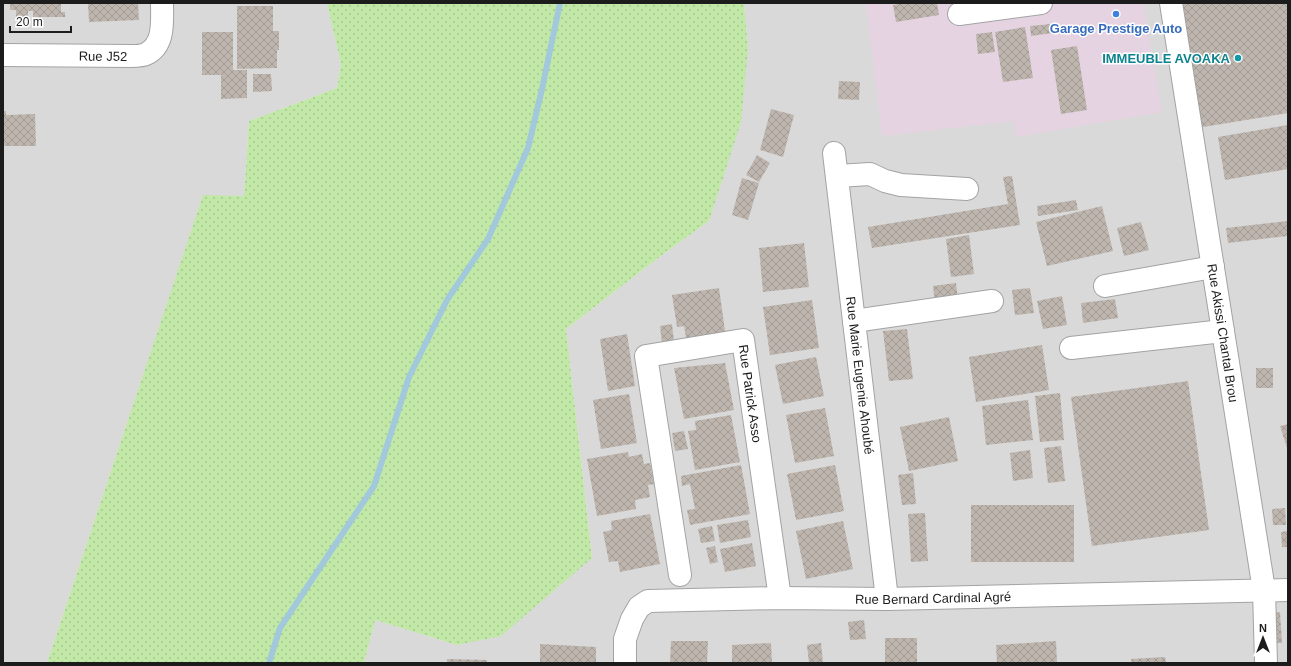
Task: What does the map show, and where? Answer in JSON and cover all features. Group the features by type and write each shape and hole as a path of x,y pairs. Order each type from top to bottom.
{"street":[{"name":"Rue J52","path":"3,55 145,55 154,48 160,40 162,3"},
{"path":"959,14 1041,3"},
{"name":"Rue Akissi Chantal Brou","path":"1171,3 1264,590 1266,663"},
{"name":"Rue Marie Eugenie Ahoubé","path":"834,153 887,599"},
{"path":"837,176 870,174 885,181 901,185 967,189"},
{"path":"1105,286 1213,267"},
{"path":"854,321 992,301"},
{"path":"1071,348 1223,331"},
{"name":"Rue Patrick Asso","path":"680,575 646,356 743,340 780,598"},
{"name":"Rue Bernard Cardinal Agré","path":"625,663 625,639 632,619 639,607 648,601 780,598 887,599 1288,590"}],"shaded area":[{"path":"3,3 327,3 341,64 337,88 249,121 244,196 203,196 47,663 3,663"},
{"path":"744,3 1288,3 1288,663 364,663 375,620 457,645 592,558 566,329 709,221 748,48"},
{"path":"866,3 1143,3 1162,112 1016,137 1014,121 882,136"}],"green space":[{"path":"327,3 744,3 748,48 741,122 709,221 566,329 592,558 501,636 457,645 375,620 364,663 47,663 203,195 244,196 249,121 337,88 341,64"}],"building":[{"path":"10,3 61,3 61,12 65,12 65,17 33,17 33,11 28,11 28,17 16,17 16,10 10,10"},
{"path":"88,3 138,3 139,20 89,22"},
{"path":"904,3 937,3 939,15 896,22 893,5"},
{"name":"IMMEUBLE AVOAKA","path":"1179,3 1288,3 1288,113 1197,128"},
{"path":"237,6 273,6 273,31 279,31 277,68 237,69"},
{"path":"1051,24 1052,33 1031,36 1030,26"},
{"path":"1025,27 1033,78 1003,82 995,32"},
{"path":"202,32 233,32 233,70 247,70 247,98 221,99 221,75 202,75"},
{"path":"992,32 995,52 978,54 976,34"},
{"path":"1077,46 1087,110 1061,114 1051,50"},
{"path":"253,74 271,74 272,91 253,92"},
{"path":"839,81 860,82 859,100 838,99"},
{"path":"771,109 794,115 783,157 760,150"},
{"path":"3,111 6,111 6,115 35,114 36,146 3,146"},
{"path":"1288,125 1288,169 1225,180 1218,137"},
{"path":"757,155 770,163 759,182 746,175"},
{"path":"1012,176 1020,225 872,248 868,227 1008,204 1003,177"},
{"path":"742,178 759,183 748,220 732,215"},
{"path":"1076,200 1078,210 1038,216 1037,206"},
{"path":"1102,206 1113,251 1047,266 1036,222"},
{"path":"1288,221 1288,236 1228,243 1226,228"},
{"path":"1141,222 1149,250 1124,256 1117,228"},
{"path":"969,235 974,274 951,277 946,239"},
{"path":"804,243 809,287 763,292 759,248"},
{"path":"956,283 958,301 935,304 933,286"},
{"path":"719,288 726,338 687,343 684,326 677,327 672,295"},
{"path":"1030,288 1034,313 1015,315 1012,290"},
{"path":"1062,296 1067,325 1043,329 1037,301"},
{"path":"1115,299 1118,318 1083,323 1081,303"},
{"path":"812,300 819,348 770,355 763,307"},
{"path":"672,324 674,342 662,343 660,326"},
{"path":"907,329 913,379 889,381 883,331"},
{"path":"627,334 635,386 608,391 600,339"},
{"path":"1042,345 1049,390 976,402 969,357"},
{"path":"816,357 824,396 783,404 775,365"},
{"path":"725,363 734,410 684,419 674,368"},
{"path":"1256,368 1273,368 1273,388 1256,388"},
{"path":"1188,381 1209,530 1092,546 1071,397"},
{"path":"1060,393 1064,440 1040,442 1035,396"},
{"path":"629,394 637,443 601,449 593,400"},
{"path":"1028,400 1033,440 986,445 982,406"},
{"path":"825,408 834,456 795,463 786,415"},
{"path":"731,415 740,462 695,470 688,431 696,430 695,421"},
{"path":"949,417 958,461 909,471 900,427"},
{"path":"1288,424 1288,451 1280,426"},
{"path":"684,431 688,449 675,451 672,433"},
{"path":"1061,446 1065,481 1048,483 1044,448"},
{"path":"1030,450 1033,478 1013,481 1010,453"},
{"path":"628,452 629,457 642,454 644,464 650,463 654,484 648,485 650,497 635,500 636,509 597,516 587,459"},
{"path":"741,465 750,514 690,525 687,510 695,509 690,484 682,486 681,476"},
{"path":"835,465 844,511 796,520 787,474"},
{"path":"913,473 916,504 902,505 898,475"},
{"path":"971,505 1074,505 1074,562 971,562"},
{"path":"1285,508 1286,525 1273,525 1272,509"},
{"path":"925,513 928,561 911,562 908,514"},
{"path":"650,514 660,564 620,572 618,561 609,562 603,532 612,530 611,521"},
{"path":"748,520 751,537 720,543 717,525"},
{"path":"843,521 853,569 806,579 796,531"},
{"path":"712,526 715,541 701,543 698,529"},
{"path":"1288,531 1288,547 1282,547 1281,532"},
{"path":"752,543 756,566 725,572 720,549"},
{"path":"715,546 718,562 710,564 706,548"},
{"path":"1280,612 1282,643 1273,643 1271,613"},
{"path":"864,620 866,639 850,640 848,622"},
{"path":"885,638 917,638 917,663 885,663"},
{"path":"671,641 708,641 707,663 670,663"},
{"path":"1056,641 1057,663 997,663 996,645"},
{"path":"771,643 772,663 732,663 732,645"},
{"path":"821,643 823,663 809,663 807,645"},
{"path":"540,644 596,647 596,663 540,663"},
{"path":"1165,657 1166,663 1132,663 1131,659"},
{"path":"447,659 487,660 487,663 447,663"}],"waterway":[{"path":"269,663 280,628 374,486 409,377 447,300 488,239 528,148 560,3"}],"place":[{"name":"Garage Prestige Auto","path":"1116,14"},
{"name":"IMMEUBLE AVOAKA","path":"1238,58"}]}
